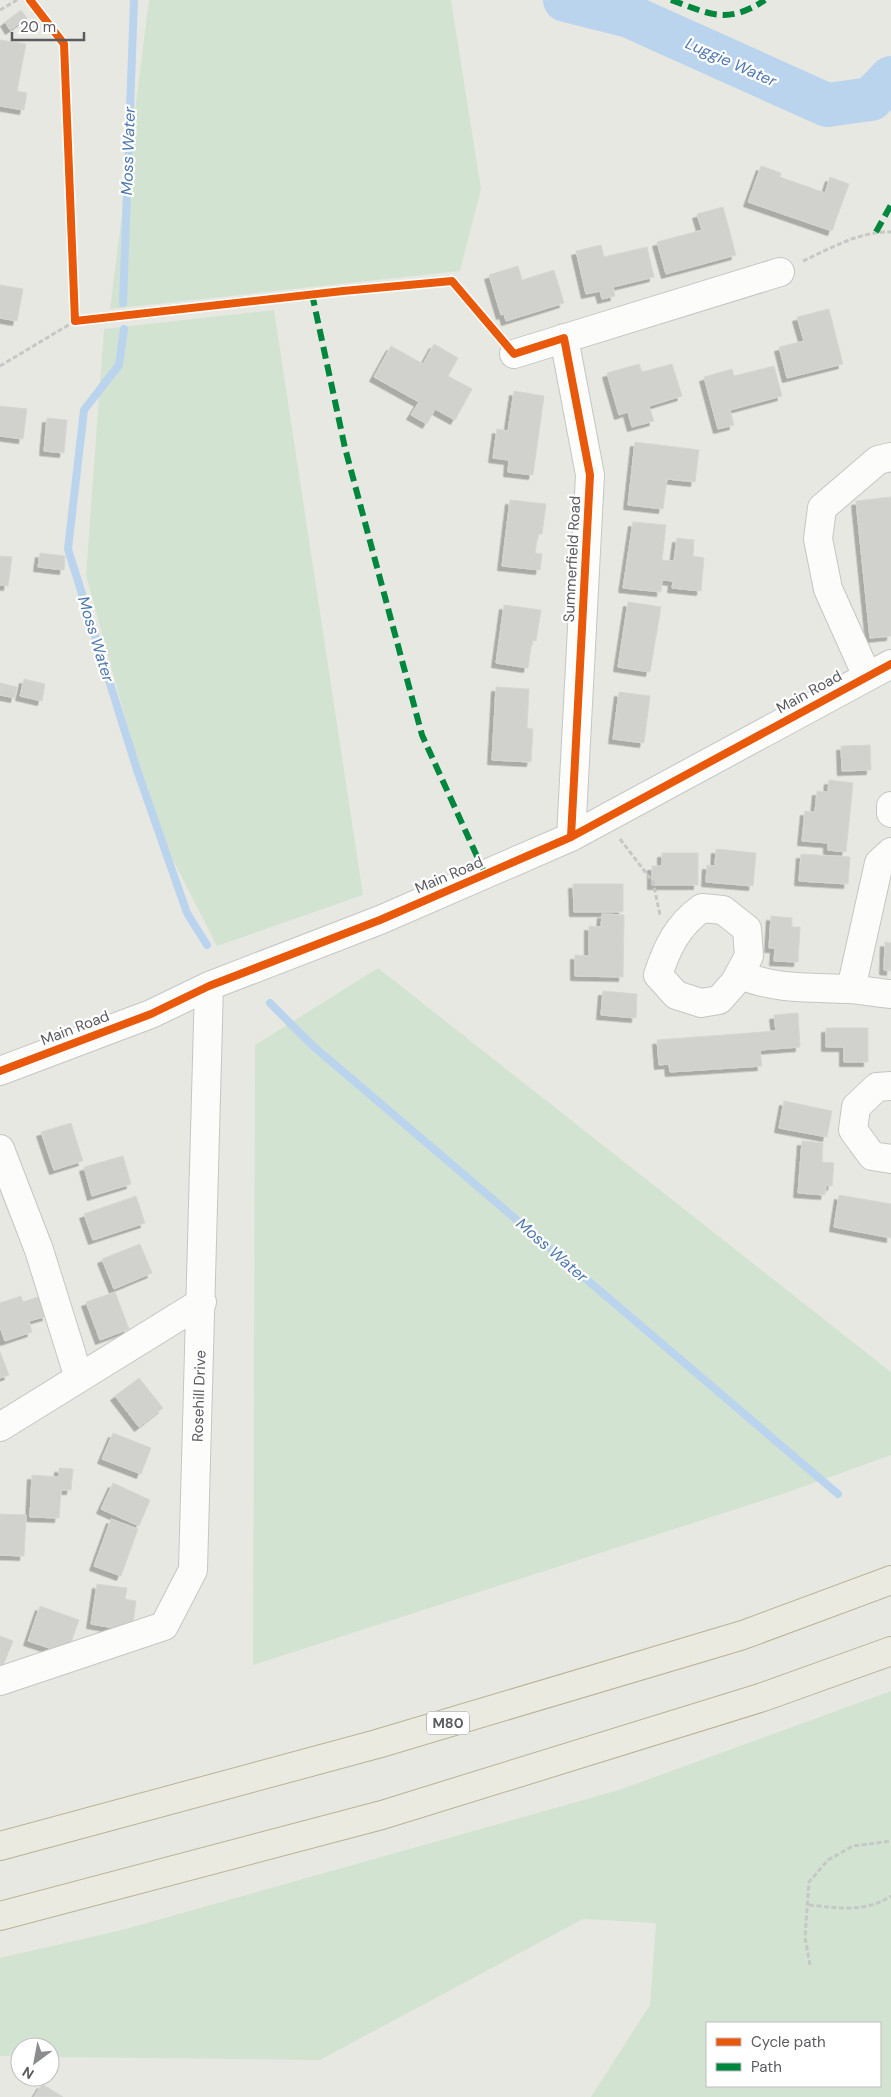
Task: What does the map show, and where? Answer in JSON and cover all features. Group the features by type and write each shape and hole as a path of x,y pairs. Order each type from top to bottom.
{"highway":[{"name":"M80","path":"0,1846 377,1744 724,1640 891,1580"},
{"path":"0,1916 382,1815 763,1697 891,1651"}],"street":[{"path":"514,354 780,272"},
{"name":"Summerfield Road","path":"564,338 590,474 571,837"},
{"path":"867,676 828,589 818,539 822,508 878,460 891,456"},
{"name":"Main Road","path":"0,1071 151,1014 209,986 380,920 571,837 891,664"},
{"path":"891,806 891,813"},
{"path":"851,989 879,863 891,852"},
{"path":"702,908 723,910 747,929 749,956 739,974 719,1000 701,1004 676,995 658,975 668,946 676,935 688,918 702,908"},
{"path":"739,974 755,982 785,987 851,989 891,994"},
{"name":"Rosehill Drive","path":"0,1681 164,1626 193,1570 202,1302 209,986"},
{"path":"891,1086 877,1087 856,1107 853,1130 872,1156 891,1160"},
{"path":"0,1149 39,1250 78,1378"},
{"path":"0,1427 202,1302"}],"path":[{"path":"0,10 17,0"},
{"path":"30,0 64,44 75,321"},
{"path":"780,272 846,241 876,232 891,232"},
{"path":"0,366 75,321 343,290 452,281 514,354"},
{"path":"605,819 653,882 658,913 676,935"},
{"path":"810,1965 805,1937 809,1905 809,1882 828,1860 853,1846 891,1841"},
{"path":"809,1905 856,1909 881,1903 891,1896"}],"green space":[{"path":"149,0 451,0 481,189 460,271 110,309"},
{"path":"274,310 363,895 217,946 154,823 86,575 104,329"},
{"path":"378,968 891,1372 891,1455 786,1493 253,1665 255,1045"},
{"path":"891,1691 891,2097 591,2097 650,2005 656,1923 583,1919 320,2060 60,2057 60,2037 10,2037 10,2056 0,2056 0,1958 122,1930 619,1790"}],"building":[{"path":"21,10 27,18 10,30 5,22"},
{"path":"0,40 26,44 17,91 27,93 24,110 0,106"},
{"path":"761,166 781,173 780,177 825,193 830,177 849,184 832,231 748,202"},
{"path":"723,207 736,255 666,274 657,242 702,230 697,214"},
{"path":"601,245 604,257 647,247 654,277 613,287 615,296 602,299 600,291 586,294 576,251"},
{"path":"518,266 522,280 554,270 564,303 506,321 504,314 501,315 489,275"},
{"path":"0,285 23,289 17,321 0,318"},
{"path":"829,309 843,364 787,378 779,347 804,341 797,317"},
{"path":"434,344 458,358 448,376 472,389 455,420 435,409 427,424 411,415 419,402 374,377 391,346 423,364"},
{"path":"639,364 642,372 672,364 682,396 649,406 654,421 632,427 628,412 619,415 607,373"},
{"path":"774,366 782,396 730,410 734,425 718,429 704,377 732,369 734,376"},
{"path":"514,391 544,396 533,475 508,472 509,460 493,458 497,429 508,431"},
{"path":"0,406 27,409 23,439 0,436"},
{"path":"47,418 67,420 64,453 44,451"},
{"path":"635,442 699,450 695,482 667,479 663,509 628,505"},
{"path":"891,497 891,636 870,638 856,501"},
{"path":"510,500 546,504 542,534 538,534 535,553 542,554 540,570 502,566"},
{"path":"633,522 666,525 662,560 674,561 677,538 694,540 693,556 704,558 701,591 672,588 673,581 662,580 661,592 623,588"},
{"path":"40,553 65,556 64,570 38,567"},
{"path":"0,556 12,557 8,586 0,585"},
{"path":"628,602 661,607 650,672 618,667"},
{"path":"504,605 541,610 536,641 532,640 528,668 496,663"},
{"path":"24,679 45,684 42,701 20,696"},
{"path":"0,683 17,687 15,698 0,695"},
{"path":"496,687 529,689 527,728 533,729 531,762 492,760"},
{"path":"619,692 650,696 644,743 613,739"},
{"path":"870,745 871,770 842,771 841,746"},
{"path":"829,780 853,783 846,852 828,850 828,843 802,841 805,811 815,812 817,791 828,792"},
{"path":"716,849 756,853 753,886 706,882 707,865 715,866"},
{"path":"662,853 698,853 698,885 652,885 652,866 662,866"},
{"path":"801,854 850,857 848,884 799,881"},
{"path":"573,884 623,884 623,912 574,912"},
{"path":"602,914 624,915 623,977 575,976 575,955 589,956 589,926 601,927"},
{"path":"771,916 792,918 792,927 800,927 798,962 774,961 775,948 769,948"},
{"path":"885,942 891,943 891,971 884,970"},
{"path":"603,991 637,994 636,1018 601,1015"},
{"path":"798,1013 800,1047 760,1050 762,1066 670,1072 669,1064 659,1065 657,1040 776,1031 774,1015"},
{"path":"826,1028 868,1028 868,1062 844,1062 844,1047 826,1047"},
{"path":"784,1101 832,1111 827,1137 779,1128"},
{"path":"71,1123 83,1161 54,1170 41,1132"},
{"path":"802,1141 823,1143 822,1162 834,1163 832,1186 826,1185 825,1195 798,1193"},
{"path":"123,1156 131,1184 92,1196 84,1167"},
{"path":"839,1195 891,1204 891,1238 834,1227"},
{"path":"136,1196 145,1223 93,1240 84,1214"},
{"path":"140,1244 152,1273 114,1289 102,1259"},
{"path":"115,1292 129,1329 100,1340 86,1302"},
{"path":"21,1296 23,1302 41,1296 47,1316 29,1321 32,1332 5,1341 0,1327 0,1303"},
{"path":"0,1352 9,1375 0,1378"},
{"path":"139,1378 163,1408 139,1427 115,1396"},
{"path":"113,1433 151,1448 141,1474 102,1459"},
{"path":"59,1468 73,1469 71,1490 61,1490 59,1518 30,1517 32,1475 59,1477"},
{"path":"113,1483 150,1500 139,1526 101,1509"},
{"path":"0,1514 26,1515 24,1556 0,1555"},
{"path":"111,1519 138,1529 121,1576 94,1566"},
{"path":"97,1584 127,1588 125,1599 136,1601 132,1631 91,1624"},
{"path":"40,1606 79,1620 67,1654 28,1641"},
{"path":"0,1636 13,1641 0,1673"},
{"path":"40,2087 47,2087 63,2097 34,2097"}],"waterway":[{"name":"Moss Water","path":"123,303 134,0"},
{"name":"Luggie Water","path":"565,0 629,16 827,105 871,99 891,78"},
{"name":"Moss Water","path":"124,329 119,365 84,410 68,549 137,770 187,913 207,945"},
{"name":"Moss Water","path":"270,1003 313,1046 838,1494"}],"marked path":[{"path":"671,0 718,15 740,13 765,0"},
{"path":"876,232 891,205"},
{"path":"312,294 345,448 422,735 485,874"}],"cycle path":[{"path":"30,0 64,44 75,321 343,291 452,281 514,354 564,338 590,475 571,837"},
{"path":"0,1071 151,1014 209,986 380,920 571,837 891,664"}]}
